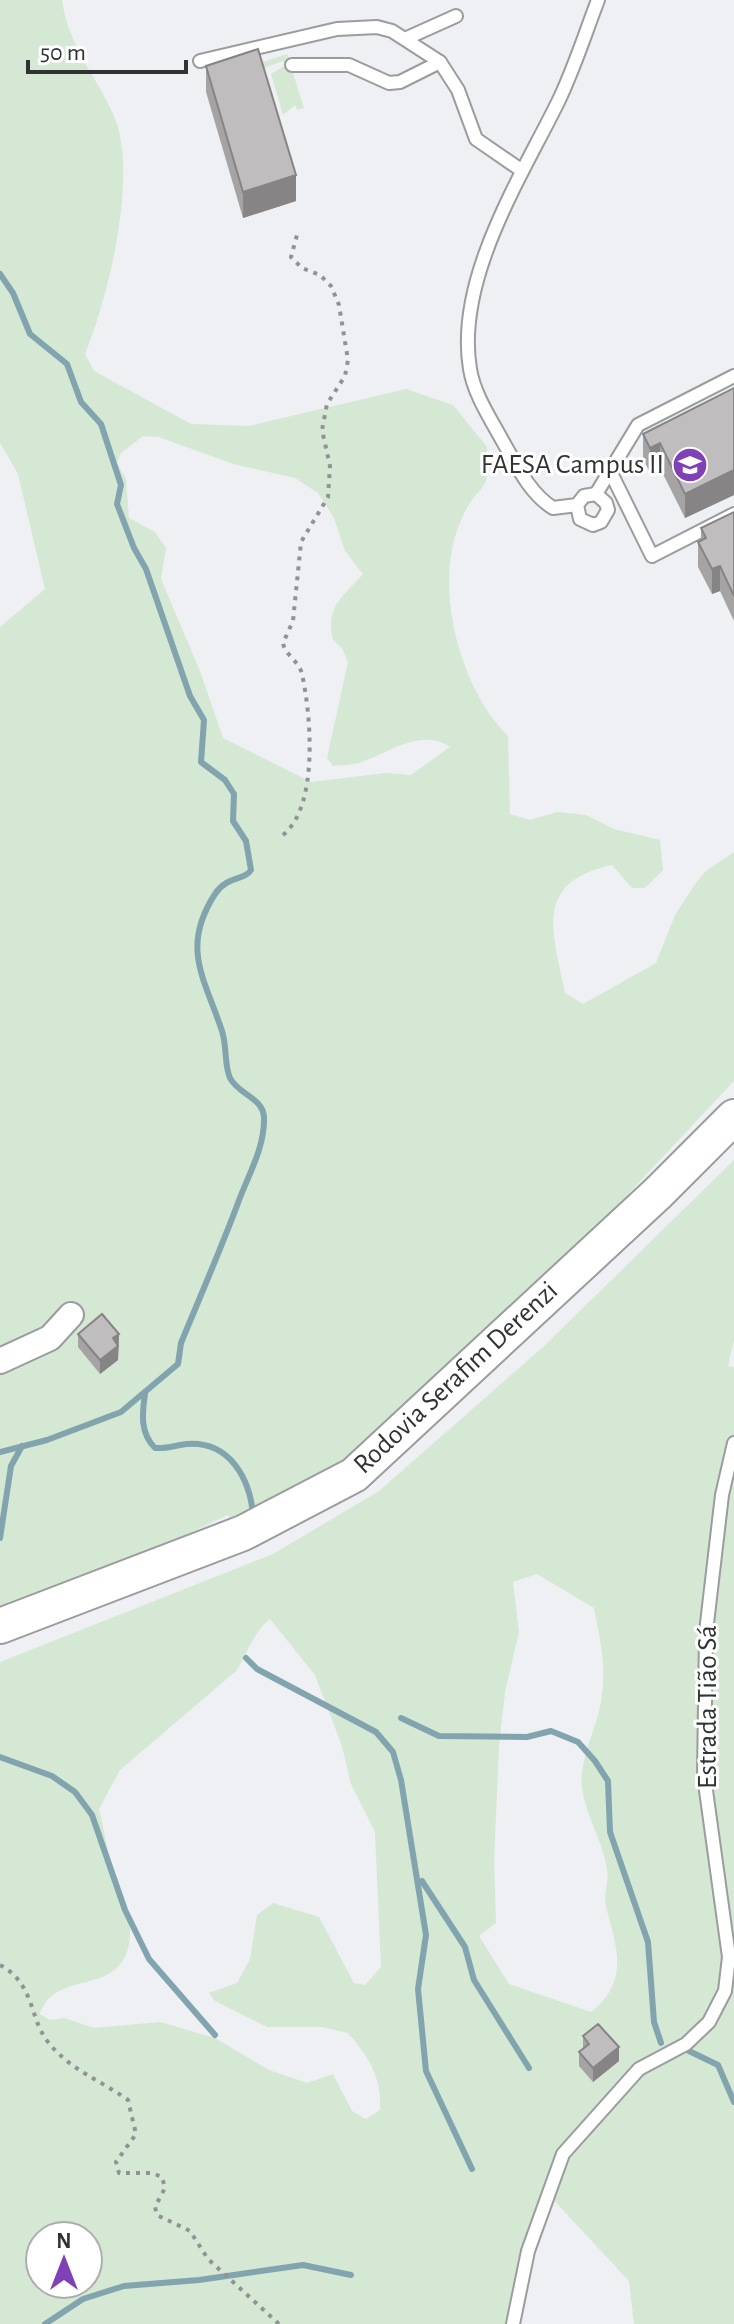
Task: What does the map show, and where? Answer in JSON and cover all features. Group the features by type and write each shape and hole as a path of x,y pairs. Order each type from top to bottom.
{"main road":[{"name":"Rodovia Serafim Derenzi","path":"0,1626 243,1533 354,1475 658,1193 734,1117"}],"street":[{"path":"0,1361 50,1338 71,1315"}],"lane":[{"path":"577,505 553,508 524,478 483,406 470,371 467,334 474,292 521,170 559,99 598,0"},
{"path":"407,38 456,16"},
{"path":"200,61 348,28 377,27 407,38 440,62 458,90 476,139 521,170"},
{"path":"292,65 349,65 389,83 400,82 440,62"},
{"path":"596,494 638,425 734,376"},
{"path":"609,469 652,556 734,514"},
{"path":"596,494 606,503 608,510 601,522 585,524 577,513 577,505 584,496 596,494"},
{"name":"Estrada Tião Sá","path":"513,2324 528,2251 563,2154 639,2069 686,2044 709,2022 725,1991 729,1957 704,1776 708,1721 706,1632 722,1495 734,1443"}],"path":[{"path":"283,835 297,816 310,758 302,675 283,643 293,621 301,542 328,497 330,466 322,430 327,404 345,376 348,360 339,305 331,286 320,275 302,268 291,257 297,235"},
{"path":"0,1965 8,1969 32,1999 42,2033 59,2054 84,2075 100,2080 128,2100 136,2134 116,2162 119,2173 152,2173 162,2177 165,2188 155,2207 157,2215 190,2231 208,2259 279,2324"}],"green space":[{"path":"0,0 62,0 70,31 114,116 121,141 122,202 118,236 103,301 85,354 94,371 191,424 249,426 406,389 453,405 487,447 488,465 485,483 467,507 455,537 449,588 452,615 466,670 492,717 508,736 510,814 530,820 557,812 586,815 614,829 660,840 663,870 645,888 632,888 612,865 587,873 569,884 559,897 554,913 554,931 565,993 583,1004 656,963 675,915 695,884 706,871 734,852 734,1081 615,1208 619,1213 396,1418 306,1489 230,1518 228,1515 166,1544 0,1608 0,627 45,589 18,474 0,443","holes":["143,436 159,437 233,464 295,478 318,493 334,518 345,551 363,574 338,603 332,619 333,640 342,648 348,662 327,758 333,766 359,763 416,741 439,742 450,747 411,775 386,773 311,782 223,738 200,671 161,579 166,548 155,532 129,518 126,479 117,463 121,453"]},
{"path":"287,54 304,108 297,110 295,105 283,115 271,74 286,65 283,61 253,72 251,66"},
{"path":"734,1160 734,1340 728,1366 734,1367 734,2324 634,2324 629,2281 548,2194 529,2243 519,2324 0,2324 0,1662 273,1554 379,1491 543,1347","holes":["537,1574 594,1608 601,1646 602,1698 584,1758 582,1788 605,1860 605,1902 617,1963 611,1988 591,2012 509,1984 479,1936 496,1923 494,1862 499,1746 505,1692 519,1632 513,1582","270,1619 315,1675 342,1746 351,1784 375,1832 381,1967 365,1985 354,1983 319,1917 273,1903 257,1915 250,1959 237,1983 209,1993 215,2001 267,2027 321,2027 348,2033 368,2059 379,2088 380,2110 366,2119 352,2111 333,2074 307,2083 269,2070 215,2038 160,2022 94,2028 64,2018 50,2020 40,2014 49,1999 61,1990 108,1974 120,1965 128,1948 129,1916 113,1870 99,1809 120,1770 236,1671 255,1636"]}],"building":[{"path":"258,49 296,175 243,192 206,66"},
{"name":"FAESA Campus II","path":"734,388 734,470 685,494 660,443 650,448 643,434"},
{"path":"734,512 734,596 720,566 712,569 698,542 706,538 701,528"},
{"path":"102,1314 119,1334 113,1338 118,1346 100,1360 78,1334"},
{"path":"598,2024 619,2047 593,2068 579,2052 589,2044 583,2036"}],"waterway":[{"path":"0,274 13,293 30,334 67,364 81,402 101,424 121,485 117,504 134,548 146,569 190,696 204,720 201,762 225,780 234,794 233,821 246,841 251,870 225,884 215,894 205,913 197,947 203,979 224,1037 230,1078 259,1105 264,1117 259,1150 181,1343 178,1364 121,1412 47,1440 0,1452"},
{"path":"145,1394 144,1430 155,1448 202,1445 226,1456 242,1476 253,1515"},
{"path":"0,1538 11,1466 22,1446"},
{"path":"246,1658 257,1669 376,1732 393,1752 401,1780 426,1935 418,1989 426,2071 472,2169"},
{"path":"401,1718 439,1736 527,1737 551,1731 578,1742 595,1761 608,1781 610,1832 648,1942 654,2022 661,2043"},
{"path":"0,1757 52,1776 75,1792 92,1815 125,1910 149,1959 215,2035"},
{"path":"422,1881 465,1947 474,1980 529,2068"},
{"path":"689,2051 718,2065 734,2102"},
{"path":"45,2324 83,2299 124,2286 199,2280 303,2265 351,2275"}],"place":[{"name":"FAESA Campus II","path":"690,465"}]}
